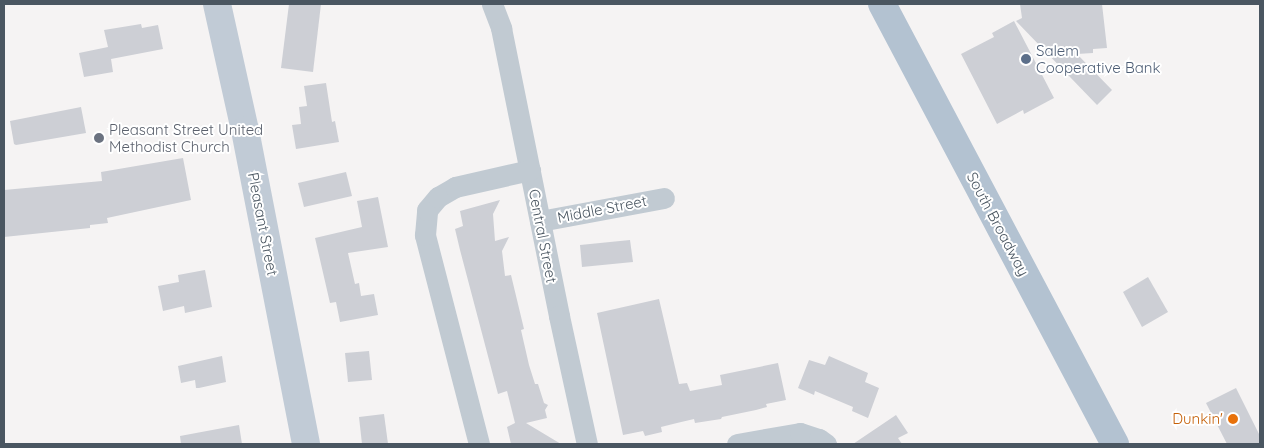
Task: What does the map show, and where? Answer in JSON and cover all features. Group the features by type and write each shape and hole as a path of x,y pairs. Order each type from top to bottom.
{"main road":[{"name":"Pleasant Street","path":"217,4 245,130 306,444"},
{"name":"South Broadway","path":"882,4 1114,444"}],"street":[{"name":"Central Street","path":"492,4 501,28 588,444"},
{"name":"Central Street","path":"501,28 508,4"},
{"path":"479,444 425,235 427,210 438,196 455,187 530,170"},
{"name":"Middle Street","path":"540,221 664,198"},
{"path":"737,444 800,433 819,439 826,444"}],"building":[{"path":"289,4 321,4 313,72 281,68"},
{"path":"1020,4 1102,4 1107,48 1093,49 1093,53 1077,54 1112,90 1097,105 1016,21 1022,18"},
{"path":"1014,21 1054,98 1024,114 1023,110 997,124 961,54 994,37 992,33"},
{"path":"141,24 142,28 158,25 163,49 111,59 113,72 84,77 79,53 108,47 104,30"},
{"path":"326,83 332,122 335,121 339,142 296,149 292,125 301,124 299,107 307,106 304,86"},
{"path":"81,107 86,133 14,144 10,121"},
{"path":"183,158 191,200 107,218 108,223 90,225 90,228 4,237 4,190 102,181 101,172"},
{"path":"346,172 352,196 304,207 298,183"},
{"path":"378,197 388,247 348,253 355,284 359,283 361,296 374,294 378,315 340,322 336,302 330,303 315,238 362,227 357,201"},
{"path":"500,200 493,214 495,241 509,237 502,251 505,276 511,275 524,329 521,330 529,365 544,403 548,405 545,410 547,418 526,423 561,444 511,444 507,427 515,423 507,391 498,394 460,250 455,229 463,226 460,211"},
{"path":"630,240 633,262 582,267 580,245"},
{"path":"205,270 212,307 185,313 184,306 163,311 158,286 179,282 178,275"},
{"path":"1148,277 1168,312 1142,327 1123,292"},
{"path":"659,299 679,384 687,383 690,391 722,385 720,375 778,363 786,400 766,404 767,407 722,417 721,419 695,423 694,419 661,427 662,432 645,436 643,431 623,435 597,313"},
{"path":"369,351 372,380 348,382 345,353"},
{"path":"222,356 226,382 199,388 196,388 195,380 181,383 178,366"},
{"path":"829,356 868,373 865,382 879,388 868,418 852,411 853,407 815,391 814,395 798,388 809,360 825,365"},
{"name":"Dunkin'","path":"1236,388 1260,436 1260,444 1227,444 1206,403"},
{"path":"384,414 388,444 362,444 359,417"},
{"path":"896,415 908,433 898,438 902,444 853,444"},
{"path":"239,425 242,444 181,444 180,436"}],"place":[{"name":"Salem Cooperative Bank","path":"1026,59"},
{"name":"Pleasant Street United Methodist Church","path":"99,138"},
{"name":"Dunkin'","path":"1233,419"}]}
